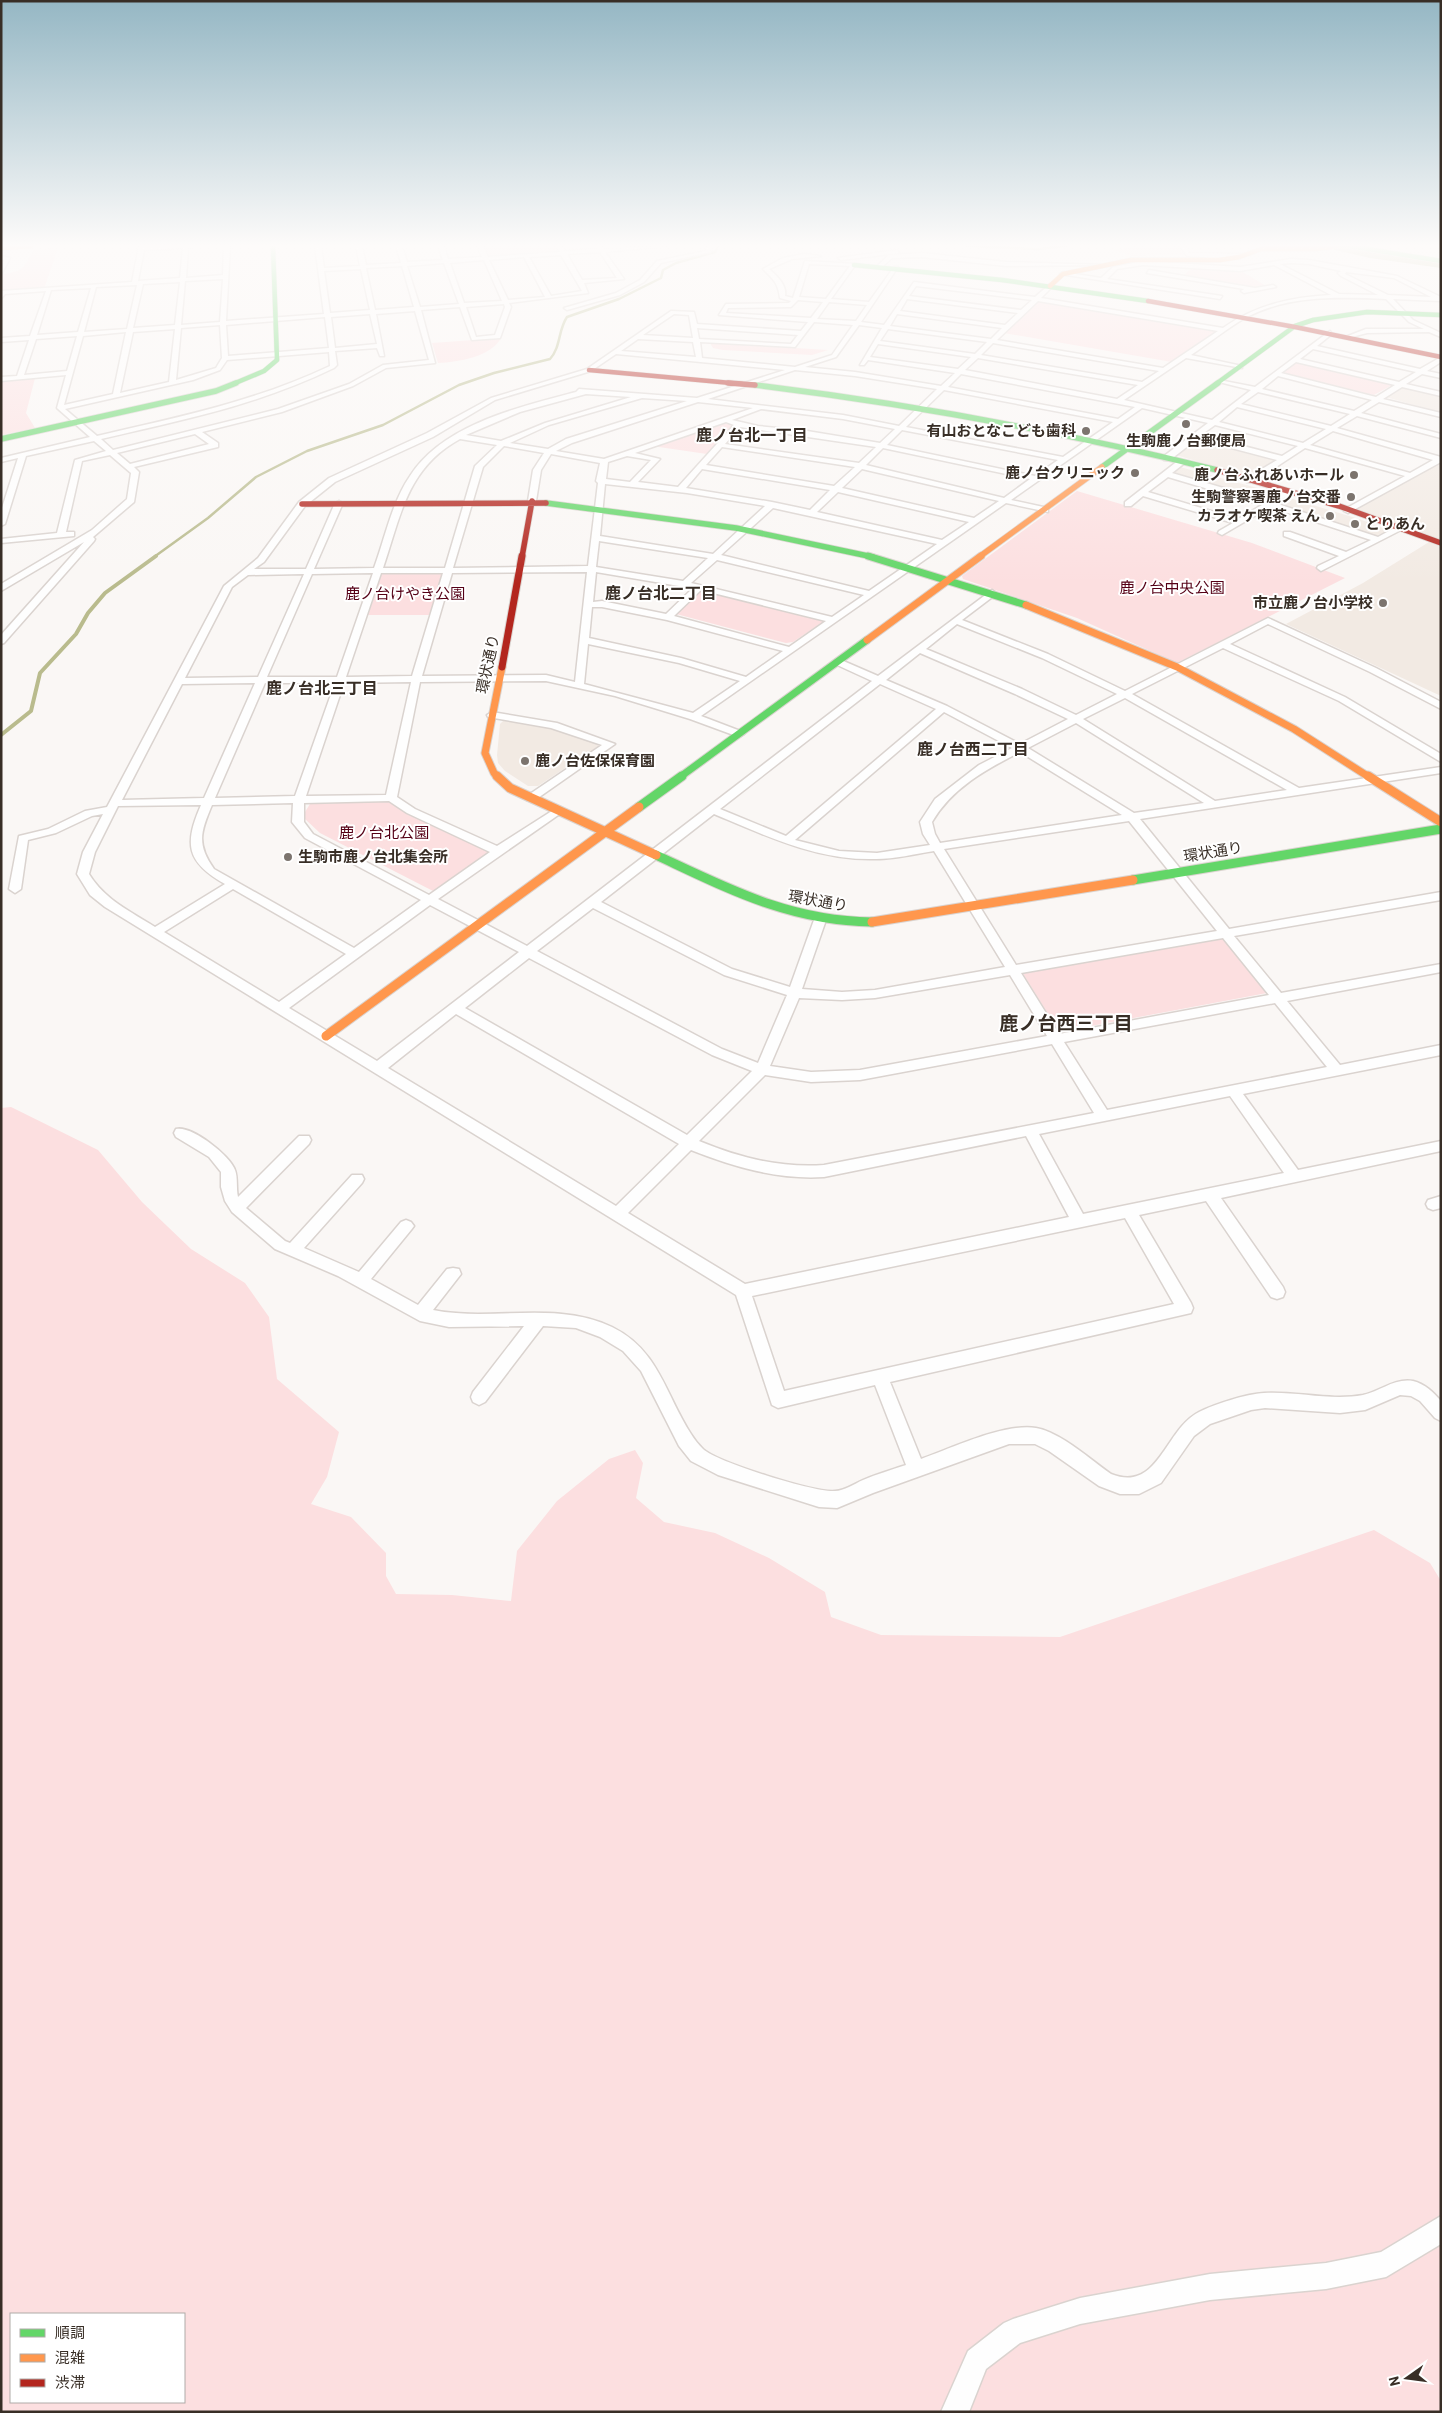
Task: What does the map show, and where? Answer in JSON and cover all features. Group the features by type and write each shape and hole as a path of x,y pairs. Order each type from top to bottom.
{"main road":[{"path":"1,439 192,397 239,383 264,371 277,359"},
{"path":"326,1036 1251,359"},
{"path":"589,370 751,384 924,406 984,417 1091,440 1250,480 1441,543"},
{"path":"302,504 532,501 597,508 744,529 848,551 909,567 1046,612 1178,667 1294,729 1376,779 1441,822"},
{"name":"環状通り","path":"532,501 518,570 512,620 485,753 488,765 496,777 510,788 766,905 820,920 861,923 882,922 1441,829"}],"street":[{"path":"20,378 26,359"},
{"path":"60,408 75,359"},
{"path":"116,395 123,359"},
{"path":"172,383 174,359"},
{"path":"60,408 208,374 218,369 225,359"},
{"path":"1,460 254,400 293,386 332,367 334,365 333,359"},
{"path":"383,359 385,366"},
{"path":"61,535 79,460 280,411 351,385 385,366 434,362 433,359"},
{"path":"605,359 589,370 493,399 434,432 332,480 302,504 262,560 228,586 89,852 83,874 94,892 279,1008 744,1291 778,1400 1185,1308 1129,1211"},
{"path":"705,359 855,374 943,388 1118,421"},
{"path":"532,501 540,461 548,450 569,441 827,359"},
{"path":"855,374 866,359"},
{"path":"870,359 961,371 1120,400 1306,444 1412,476"},
{"path":"813,511 974,359"},
{"path":"992,359 1143,384"},
{"path":"1097,359 1164,370"},
{"path":"1120,400 1181,359"},
{"path":"1198,359 1240,367"},
{"path":"1365,359 1441,376"},
{"path":"1250,480 1440,359"},
{"path":"1167,458 1294,360 1441,394"},
{"path":"1,379 71,373"},
{"path":"1276,374 1441,415"},
{"path":"1221,381 1441,436"},
{"path":"530,388 644,395 766,407 902,427 1064,459"},
{"path":"588,391 499,418 457,436 433,454 415,473 402,503 299,801 298,822 309,836 717,1052 762,1070 811,1077 860,1075 1441,968"},
{"path":"391,798 416,679 479,466 503,443 547,424 644,395"},
{"path":"254,400 280,411"},
{"path":"694,717 1142,405"},
{"path":"1236,405 1331,428 1441,460"},
{"path":"434,432 604,461 724,419 766,407"},
{"path":"1,588 95,532 131,500 135,472 131,466 60,408"},
{"path":"724,419 737,426 817,435 882,446 1035,478"},
{"path":"680,490 737,426"},
{"path":"131,466 215,445 197,432"},
{"path":"1195,436 1283,459"},
{"path":"720,445 861,466 1045,510"},
{"path":"625,453 656,459 632,484"},
{"path":"1,524 23,455"},
{"path":"1348,511 1441,460"},
{"path":"579,685 600,481 604,461"},
{"path":"1128,504 1182,462"},
{"path":"701,467 836,488 976,521"},
{"path":"1166,474 1269,504 1377,539"},
{"path":"600,481 680,490 813,511 944,543"},
{"path":"1222,533 1288,492"},
{"path":"1142,493 1239,522"},
{"path":"339,503 198,825 194,847 200,859 210,871 354,953"},
{"path":"685,584 772,504"},
{"path":"1321,568 1398,529"},
{"path":"1,541 95,532"},
{"path":"1,642 90,541 95,532"},
{"path":"1286,534 1346,555"},
{"path":"594,538 634,542 716,556 795,573 871,594"},
{"path":"246,572 591,569 685,584 833,620"},
{"path":"668,617 699,587"},
{"path":"378,1068 992,593"},
{"path":"587,605 602,604 668,617 791,650"},
{"path":"956,621 1073,668 1126,694 1212,741 1297,792"},
{"path":"1103,1116 929,834 926,822 940,801 983,767 1268,621 1373,670 1441,706"},
{"path":"584,640 672,658 747,680"},
{"path":"1223,644 1342,699 1441,759"},
{"path":"920,649 991,679 1075,720 1149,762 1214,804"},
{"path":"838,662 943,708 1020,748 1132,817 1337,1071"},
{"path":"178,682 546,678 579,685 694,717 739,734"},
{"path":"787,841 943,708"},
{"path":"492,715 553,725 610,744 531,798"},
{"path":"712,809 787,841 839,854 868,855 937,847 1441,770"},
{"path":"15,889 22,838 52,831 89,813 113,806 391,798 411,811 498,851"},
{"path":"279,1008 498,851 558,811"},
{"path":"156,932 232,885"},
{"path":"592,902 728,972 794,993 842,996 875,994 1441,896"},
{"path":"618,1214 762,1070 794,993 820,920"},
{"path":"455,1008 689,1143 722,1158 762,1168 828,1172 1030,1130 1441,1050"},
{"path":"1234,1091 1294,1176"},
{"path":"1030,1130 1079,1221"},
{"path":"182,1133 214,1153 228,1171 228,1187 232,1201 245,1218 280,1245 344,1271 420,1314 449,1320 539,1319 576,1321 606,1332 630,1346 647,1366 684,1440 697,1455 718,1468 819,1499 837,1500 916,1469 1010,1436 1036,1436 1055,1445 1105,1480 1120,1486 1139,1486 1155,1477 1188,1430 1204,1418 1250,1402 1264,1400 1340,1405 1365,1402 1399,1388 1414,1389 1426,1396 1441,1413"},
{"path":"238,1208 304,1140"},
{"path":"744,1291 1441,1146"},
{"path":"293,1250 357,1179"},
{"path":"1210,1194 1277,1292"},
{"path":"360,1280 406,1226"},
{"path":"420,1314 452,1274"},
{"path":"478,1397 539,1319"},
{"path":"880,1378 916,1469"},
{"path":"955,2412 977,2360 1013,2332 1080,2311 1210,2287 1326,2276 1386,2264 1441,2229"}],"shaded area":[{"path":"1400,387 1441,396 1441,413 1386,397"},
{"path":"1196,440 1204,440 1276,459 1250,476 1176,455"},
{"path":"1441,462 1441,541 1359,512 1358,508"},
{"path":"1180,467 1277,495 1270,500 1263,500 1173,472"},
{"path":"1286,497 1359,519 1384,528 1387,532 1371,535 1281,505 1279,502"},
{"name":"市立鹿ノ台小学校","path":"1429,542 1441,547 1441,696 1286,624 1363,583"},
{"path":"504,720 553,729 594,740 600,745 538,786 528,786 505,771 498,763 500,724"}],"green space":[{"path":"437,359 468,359 464,360 438,363"},
{"path":"1152,359 1177,359 1172,362"},
{"path":"1297,362 1394,384 1374,395 1282,374"},
{"path":"35,378 26,413 35,428 1,435 1,380"},
{"path":"716,423 729,424 732,427 707,454 652,446"},
{"name":"鹿ノ台中央公園","path":"1077,491 1252,543 1345,578 1177,663 1077,618 963,579 962,576"},
{"name":"鹿ノ台けやき公園","path":"443,572 431,615 368,615 382,573"},
{"path":"700,590 820,619 823,622 793,642 786,643 676,614"},
{"name":"鹿ノ台北公園","path":"392,801 408,814 490,852 433,891 320,833 305,819 305,812 310,804"},
{"path":"1223,937 1267,993 1059,1032 1022,972"},
{"path":"11,1107 98,1150 142,1202 191,1249 245,1283 269,1317 277,1379 339,1432 327,1477 311,1504 351,1517 386,1553 386,1576 396,1594 452,1595 511,1601 517,1551 557,1501 609,1459 635,1450 643,1463 636,1498 664,1522 715,1533 769,1558 825,1592 831,1617 881,1635 1060,1637 1374,1530 1430,1563 1441,1581 1441,2412 1,2412 1,1108"}],"waterway":[{"path":"154,557 208,518 256,477 307,451 383,425 459,385 494,373 550,359"},
{"path":"1,735 31,711 40,673 76,634 88,613 105,593 156,556"}],"traffic: fast":[{"path":"1,439 216,391 264,371 277,359"},
{"path":"1102,467 1250,359"},
{"path":"755,385 871,400 987,419 1045,430 1217,470"},
{"path":"546,503 698,522 811,542 894,563 1026,605"},
{"path":"639,807 867,640"},
{"path":"1133,880 1441,829"},
{"path":"656,855 734,891 788,911 815,918 843,922 872,922"}],"traffic: slow":[{"path":"867,640 1102,467"},
{"path":"1026,605 1177,667 1294,729 1441,822"},
{"path":"502,667 485,753 494,773 510,788 656,855"},
{"path":"326,1036 639,807"},
{"path":"872,922 1133,880"}],"traffic: jam":[{"path":"589,370 755,385"},
{"path":"1217,470 1339,506 1441,543"},
{"path":"502,667 532,501"},
{"path":"302,504 546,503"}],"place":[{"name":"生駒鹿ノ台郵便局","path":"1186,424"},
{"name":"有山おとなこども歯科","path":"1086,431"},
{"name":"鹿ノ台クリニック","path":"1135,473"},
{"name":"鹿ノ台ふれあいホール","path":"1354,475"},
{"name":"生駒警察署鹿ノ台交番","path":"1351,497"},
{"name":"カラオケ喫茶 えん","path":"1330,516"},
{"name":"とりあん","path":"1355,524"},
{"name":"市立鹿ノ台小学校","path":"1383,603"},
{"name":"鹿ノ台佐保保育園","path":"525,761"},
{"name":"生駒市鹿ノ台北集会所","path":"288,857"}],"district":[{"name":"鹿ノ台北一丁目","path":"752,435"},
{"name":"鹿ノ台北二丁目","path":"661,593"},
{"name":"鹿ノ台北三丁目","path":"322,688"},
{"name":"鹿ノ台西二丁目","path":"973,749"},
{"name":"鹿ノ台西三丁目","path":"1066,1023"}]}
